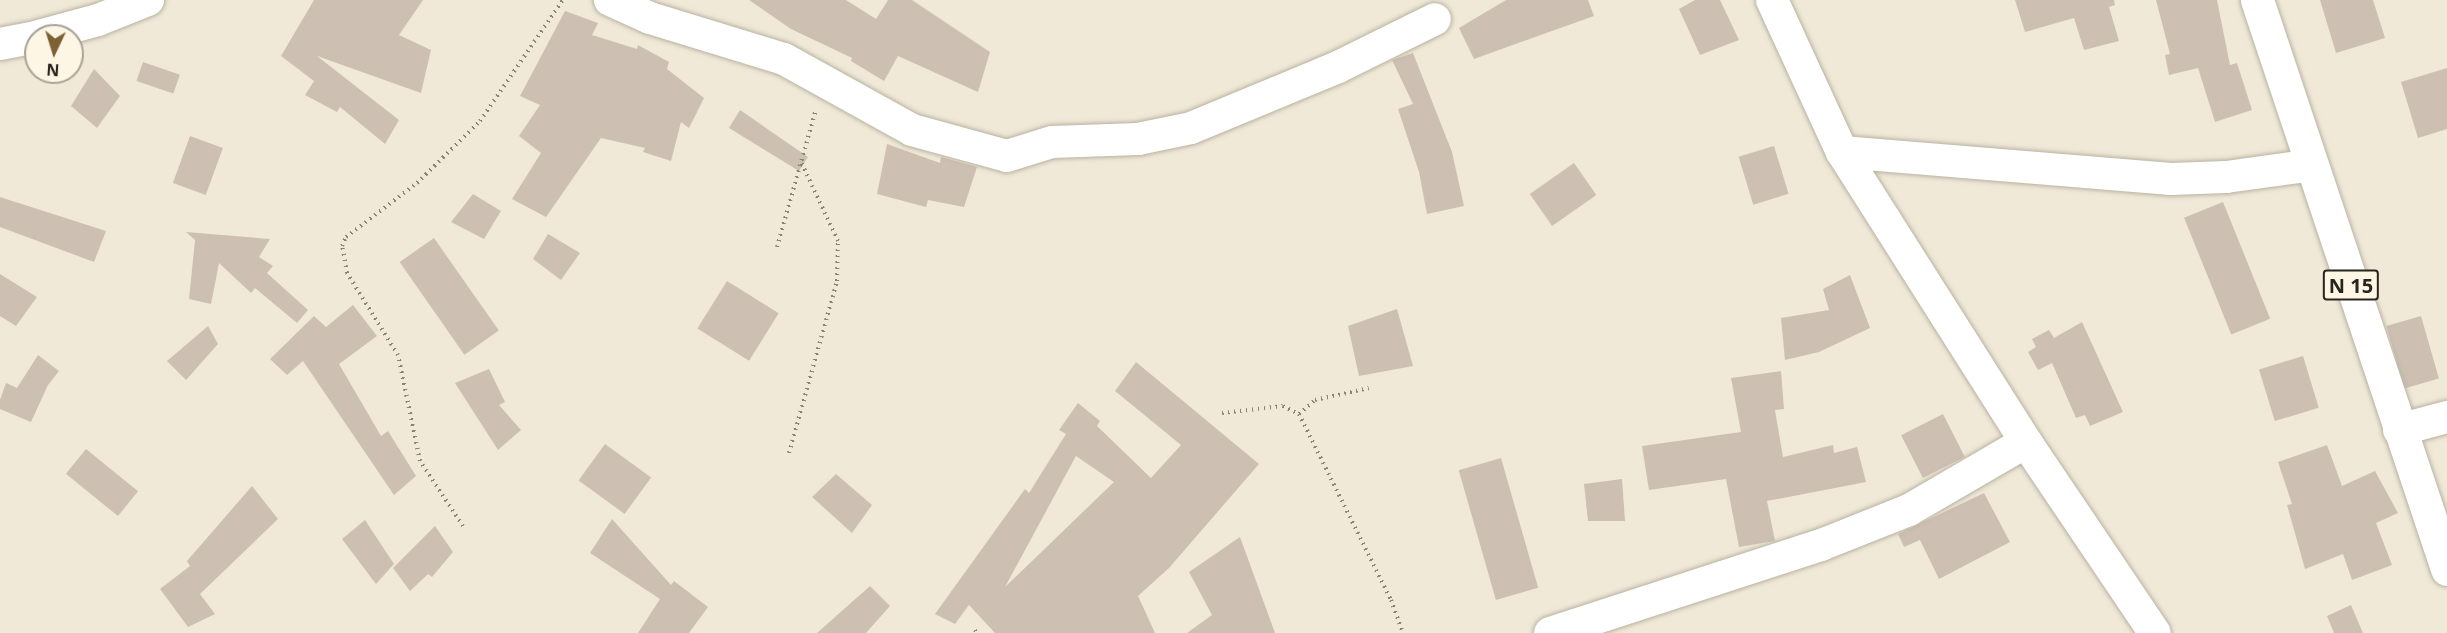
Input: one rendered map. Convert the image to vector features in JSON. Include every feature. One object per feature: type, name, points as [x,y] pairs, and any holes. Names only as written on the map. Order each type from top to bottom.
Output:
[{"type":"highway","name":"N 15","points":[[2257,0],[2447,569]]},
{"type":"street","points":[[83,24],[148,0]]},
{"type":"street","points":[[610,0],[650,18],[784,58],[912,130],[1007,156],[1052,142],[1138,140],[1191,128],[1338,67],[1436,19]]},
{"type":"street","points":[[1772,0],[1842,152],[2026,442],[2155,633]]},
{"type":"street","points":[[0,44],[24,39]]},
{"type":"street","points":[[1842,152],[2171,179],[2226,177],[2312,165]]},
{"type":"street","points":[[2399,430],[2447,417]]},
{"type":"street","points":[[1550,633],[1854,532],[1909,510],[2026,442]]},
{"type":"path","points":[[463,526],[420,461],[398,355],[347,273],[342,246],[346,237],[417,183],[480,121],[563,0]]},
{"type":"path","points":[[777,247],[824,79]]},
{"type":"path","points":[[789,453],[837,281],[838,242],[801,162]]},
{"type":"path","points":[[1299,414],[1315,399],[1369,388]]},
{"type":"path","points":[[1222,413],[1283,406],[1299,414],[1391,600],[1403,633]]},
{"type":"building","points":[[314,0],[423,0],[399,35],[431,50],[421,93],[317,56],[399,120],[385,144],[340,107],[337,112],[305,95],[314,81],[281,56]]},
{"type":"building","points":[[749,0],[846,0],[876,19],[888,0],[912,0],[990,52],[978,92],[898,56],[884,81],[851,61],[852,58],[791,29]]},
{"type":"building","points":[[1506,0],[1588,0],[1594,16],[1474,59],[1459,28]]},
{"type":"building","points":[[1695,0],[1720,0],[1739,40],[1700,55],[1679,9]]},
{"type":"building","points":[[2015,0],[2114,0],[2115,5],[2109,7],[2119,41],[2084,50],[2074,18],[2025,32]]},
{"type":"building","points":[[2156,0],[2217,0],[2230,65],[2237,63],[2252,110],[2215,122],[2198,68],[2169,75],[2165,55],[2170,54]]},
{"type":"building","points":[[2320,0],[2373,0],[2385,38],[2336,53]]},
{"type":"building","points":[[565,11],[598,23],[592,35],[637,49],[638,45],[669,62],[667,69],[704,98],[689,128],[681,122],[671,161],[643,152],[645,148],[601,138],[546,217],[512,199],[541,153],[519,136],[540,105],[520,96]]},
{"type":"building","points":[[1413,53],[1452,152],[1464,206],[1427,214],[1419,172],[1398,109],[1413,104],[1392,60]]},
{"type":"building","points":[[143,62],[180,75],[173,94],[136,81]]},
{"type":"building","points":[[2447,68],[2447,129],[2418,138],[2401,82]]},
{"type":"building","points":[[94,69],[120,96],[97,128],[71,106]]},
{"type":"building","points":[[740,110],[808,157],[799,171],[729,128]]},
{"type":"building","points":[[190,136],[223,148],[206,195],[173,183]]},
{"type":"building","points":[[887,144],[940,163],[941,157],[977,167],[964,207],[928,200],[926,207],[877,194]]},
{"type":"building","points":[[1774,146],[1789,194],[1753,205],[1739,157]]},
{"type":"building","points":[[1574,163],[1596,195],[1552,226],[1530,194]]},
{"type":"building","points":[[473,194],[501,211],[484,239],[451,222]]},
{"type":"building","points":[[0,197],[106,231],[94,262],[0,227]]},
{"type":"building","points":[[2223,202],[2270,319],[2231,335],[2184,218]]},
{"type":"building","points":[[186,232],[270,239],[259,257],[273,266],[267,273],[308,310],[297,323],[255,288],[251,293],[219,263],[211,304],[189,299],[195,240]]},
{"type":"building","points":[[548,234],[580,253],[561,280],[533,259]]},
{"type":"building","points":[[434,238],[499,331],[464,355],[400,262]]},
{"type":"building","points":[[0,274],[37,297],[16,326],[0,316]]},
{"type":"building","points":[[1850,275],[1870,328],[1819,352],[1785,360],[1781,318],[1829,310],[1823,289]]},
{"type":"building","points":[[727,281],[779,313],[749,361],[697,328]]},
{"type":"building","points":[[353,305],[377,336],[339,364],[381,436],[388,431],[416,476],[394,495],[303,361],[287,375],[270,359],[314,316],[326,327]]},
{"type":"building","points":[[1397,309],[1413,366],[1359,376],[1348,326]]},
{"type":"building","points":[[2421,316],[2439,378],[2404,388],[2386,326]]},
{"type":"building","points":[[2082,322],[2123,412],[2090,426],[2085,415],[2076,418],[2052,363],[2038,370],[2028,352],[2036,347],[2032,339],[2049,330],[2054,338]]},
{"type":"building","points":[[208,326],[218,344],[186,380],[167,361]]},
{"type":"building","points":[[38,355],[59,371],[48,385],[31,422],[0,409],[0,400],[6,383],[17,388]]},
{"type":"building","points":[[2303,356],[2319,408],[2275,421],[2259,369]]},
{"type":"building","points":[[1136,362],[1259,464],[1169,568],[1138,596],[1155,633],[995,633],[969,605],[955,624],[935,614],[1025,489],[1029,493],[1066,434],[1059,430],[1078,403],[1100,421],[1097,426],[1151,478],[1181,445],[1115,391]],"holes":[[[1076,456],[1114,482],[1005,587]]]},
{"type":"building","points":[[489,369],[505,402],[499,405],[521,430],[498,450],[455,383]]},
{"type":"building","points":[[1781,371],[1784,409],[1775,410],[1783,457],[1833,445],[1834,453],[1857,447],[1866,482],[1767,501],[1775,541],[1739,547],[1726,479],[1649,490],[1642,446],[1741,432],[1731,378]]},
{"type":"building","points":[[1943,414],[1965,457],[1923,478],[1901,435]]},
{"type":"building","points":[[605,444],[651,478],[625,514],[579,480]]},
{"type":"building","points":[[2327,445],[2342,486],[2375,471],[2398,513],[2376,523],[2392,565],[2352,580],[2343,554],[2305,569],[2287,505],[2292,504],[2278,462]]},
{"type":"building","points":[[86,449],[138,491],[118,516],[66,474]]},
{"type":"building","points":[[1501,458],[1538,588],[1496,600],[1459,470]]},
{"type":"building","points":[[836,474],[872,505],[852,533],[812,497]]},
{"type":"building","points":[[1622,479],[1625,521],[1588,521],[1584,484]]},
{"type":"building","points":[[252,486],[278,519],[200,594],[215,614],[188,627],[160,589],[190,566],[187,561]]},
{"type":"building","points":[[1984,493],[2010,542],[1939,579],[1920,540],[1904,547],[1898,534]]},
{"type":"building","points":[[612,519],[671,585],[674,581],[708,607],[689,633],[638,633],[660,599],[590,553]]},
{"type":"building","points":[[365,520],[394,564],[376,584],[342,539]]},
{"type":"building","points":[[435,526],[453,552],[432,577],[428,574],[410,591],[393,568]]},
{"type":"building","points":[[1240,537],[1275,633],[1187,633],[1212,615],[1189,572]]},
{"type":"building","points":[[870,586],[890,606],[866,633],[817,633]]},
{"type":"building","points":[[2351,605],[2363,633],[2334,633],[2327,616]]}]
